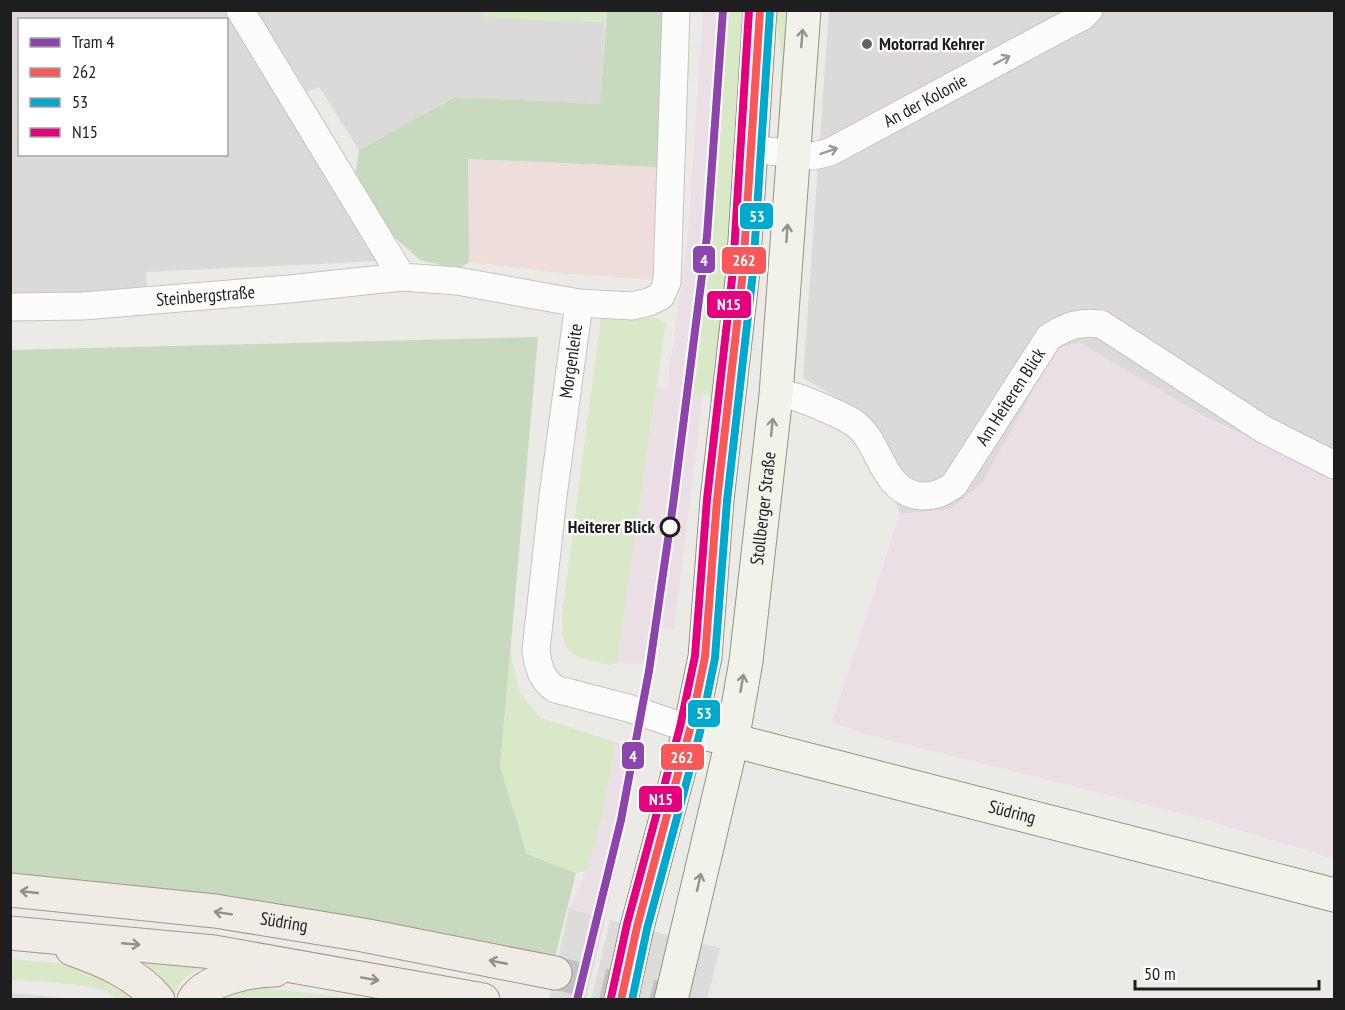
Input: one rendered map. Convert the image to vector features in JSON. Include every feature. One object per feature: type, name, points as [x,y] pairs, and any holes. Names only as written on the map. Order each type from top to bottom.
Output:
[{"type":"main road","points":[[621,999],[637,927],[690,729],[705,657],[717,500],[743,271],[760,10]]},
{"type":"main road","name":"Stollberger Straße","points":[[671,999],[732,741],[746,661],[776,395],[804,10]]},
{"type":"main road","name":"Südring","points":[[690,729],[1335,895]]},
{"type":"main road","name":"Südring","points":[[10,890],[215,911],[363,935],[555,973]]},
{"type":"main road","points":[[21,934],[214,952],[483,999]]},
{"type":"main road","points":[[21,934],[74,950],[117,968],[148,988],[158,999]]},
{"type":"main road","points":[[194,999],[209,987],[245,974],[266,970],[312,969]]},
{"type":"street","points":[[240,10],[402,277]]},
{"type":"street","points":[[579,303],[632,306],[649,302],[661,296],[667,282],[676,10]]},
{"type":"street","name":"An der Kolonie","points":[[751,149],[813,156],[830,152],[1083,16],[1089,10]]},
{"type":"street","name":"Morgenleite","points":[[402,277],[457,281],[579,303],[553,496],[536,650],[538,662],[546,682],[555,689],[628,708],[690,729]]},
{"type":"street","name":"Steinbergstraße","points":[[10,307],[83,306],[289,290],[402,277]]},
{"type":"street","name":"Am Heiteren Blick","points":[[776,395],[797,397],[854,423],[871,441],[890,477],[905,493],[923,497],[939,495],[954,485],[1049,337],[1068,325],[1083,322],[1101,324],[1263,429],[1335,465]]},
{"type":"shaded area","points":[[482,10],[482,18],[605,22],[601,104],[455,97],[359,150],[319,87],[307,92],[257,11]]},
{"type":"shaded area","points":[[10,11],[228,11],[378,261],[146,272],[148,291],[11,296]]},
{"type":"shaded area","points":[[703,11],[727,11],[709,236],[692,392],[703,394],[674,629],[660,628],[656,658],[643,664],[617,662],[657,388],[667,389],[688,235]]},
{"type":"shaded area","points":[[829,11],[1334,11],[1334,476],[1056,349],[983,482],[951,509],[900,514],[862,412],[803,378]]},
{"type":"shaded area","points":[[468,159],[658,167],[656,280],[570,274],[469,262]]},
{"type":"shaded area","points":[[1079,342],[1218,424],[1334,476],[1334,859],[1204,819],[865,734],[832,722],[900,514],[951,509],[983,482],[1056,349]]},
{"type":"shaded area","points":[[616,742],[642,748],[605,919],[569,908],[587,871],[602,817]]},
{"type":"shaded area","points":[[11,993],[76,999],[11,999]]},
{"type":"green space","points":[[482,10],[606,11],[605,22],[481,18]]},
{"type":"green space","points":[[607,11],[664,11],[658,167],[468,159],[469,262],[459,269],[420,260],[382,226],[354,180],[359,150],[455,97],[600,104]]},
{"type":"green space","points":[[727,11],[746,11],[717,396],[692,393],[709,236]]},
{"type":"green space","points":[[776,11],[791,11],[783,136],[778,135],[781,56]]},
{"type":"green space","points":[[650,315],[666,323],[617,662],[611,665],[579,657],[567,648],[562,630],[562,616],[601,317]]},
{"type":"green space","points":[[538,337],[500,767],[527,854],[576,873],[555,957],[11,877],[10,350]]},
{"type":"green space","points":[[510,654],[521,695],[541,718],[616,742],[602,817],[587,871],[576,873],[527,854],[500,767]]},
{"type":"green space","points":[[139,957],[203,966],[183,979],[177,988],[175,999],[163,999],[139,963]]},
{"type":"green space","points":[[10,959],[84,965],[146,999],[116,999],[109,993],[84,986],[11,980]]},
{"type":"green space","points":[[238,985],[359,999],[193,1000]]},
{"type":"pier","points":[[569,908],[605,919],[586,999],[549,1000]]},
{"type":"pier","points":[[610,920],[720,948],[707,999],[591,1000]]},
{"type":"tunnel","points":[[555,973],[667,1000]]},
{"type":"tram line","name":"4","points":[[577,1000],[621,820],[649,671],[673,505],[707,236],[723,10]]},
{"type":"transit line","name":"N15","points":[[611,998],[627,924],[680,727],[695,656],[707,499],[733,270],[749,10]]},
{"type":"transit line","name":"262","points":[[621,1000],[637,927],[690,729],[705,657],[717,500],[743,271],[760,10]]},
{"type":"transit line","name":"53","points":[[632,1000],[647,929],[700,732],[715,658],[727,501],[753,272],[770,11]]},
{"type":"place","name":"Motorrad Kehrer","points":[[867,44]]},
{"type":"place","name":"Heiterer Blick","points":[[670,527]]}]
